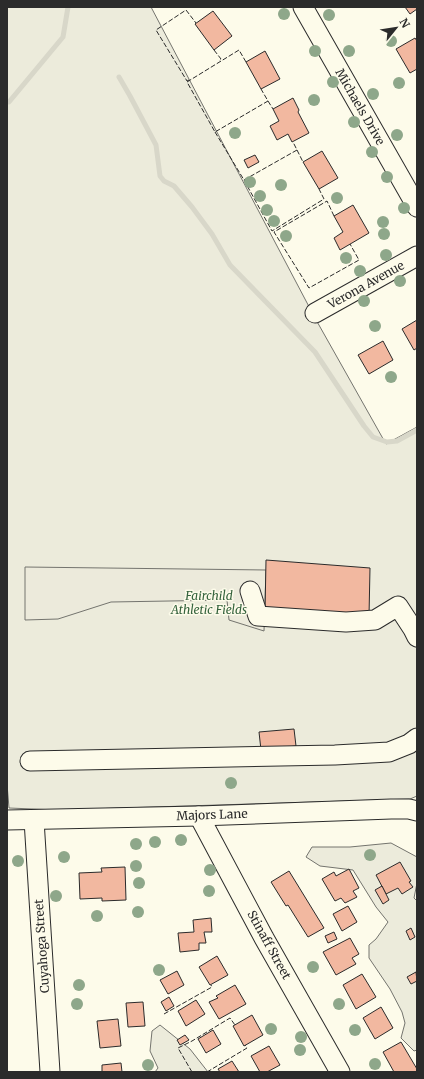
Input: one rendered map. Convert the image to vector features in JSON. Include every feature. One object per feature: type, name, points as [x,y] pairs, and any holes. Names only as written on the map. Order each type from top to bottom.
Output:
[{"type":"street","name":"Michaels Drive","points":[[303,7],[417,207]]},
{"type":"street","name":"Verona Avenue","points":[[315,313],[417,256]]},
{"type":"street","points":[[250,590],[258,616],[353,622],[375,620],[398,606],[417,637]]},
{"type":"street","points":[[30,761],[335,755],[388,752],[409,744],[417,738]]},
{"type":"street","name":"Majors Lane","points":[[7,820],[199,816],[391,809],[409,809],[417,811]]},
{"type":"street","name":"Stinaff Street","points":[[199,816],[264,938],[340,1072]]},
{"type":"street","name":"Cuyahoga Street","points":[[34,820],[50,1072]]},
{"type":"green space","name":"Fairchild Athletic Fields","points":[[7,7],[151,7],[315,318],[386,444],[417,427],[417,796],[410,799],[57,810],[9,808],[7,784]]},
{"type":"green space","points":[[391,843],[417,857],[417,883],[414,898],[417,901],[417,1050],[414,1051],[401,1038],[405,1023],[402,1012],[390,989],[369,958],[369,945],[376,939],[388,922],[376,907],[353,870],[320,866],[306,857],[312,847],[350,847]]},
{"type":"green space","points":[[160,1025],[190,1049],[208,1072],[155,1072],[158,1068],[150,1051],[152,1031]]},
{"type":"shaded area","points":[[25,567],[266,570],[264,631],[229,620],[227,600],[111,602],[58,619],[25,620]]},
{"type":"building","points":[[405,7],[417,7],[417,9],[410,14]]},
{"type":"building","points":[[213,11],[232,36],[214,50],[195,24]]},
{"type":"building","points":[[415,38],[417,41],[417,69],[410,73],[396,49]]},
{"type":"building","points":[[265,51],[280,79],[261,89],[246,62]]},
{"type":"building","points":[[293,98],[299,110],[298,112],[309,133],[292,142],[288,134],[277,140],[270,126],[279,121],[273,109]]},
{"type":"building","points":[[322,151],[338,178],[319,189],[303,162]]},
{"type":"building","points":[[255,155],[259,162],[248,168],[244,160]]},
{"type":"building","points":[[353,205],[369,233],[340,250],[334,238],[343,232],[334,216]]},
{"type":"building","points":[[417,320],[417,348],[414,350],[402,329]]},
{"type":"building","points":[[383,341],[393,360],[369,374],[358,355]]},
{"type":"building","points":[[266,560],[370,568],[369,616],[265,613]]},
{"type":"building","points":[[294,729],[296,746],[261,750],[259,732]]},
{"type":"building","points":[[400,862],[411,881],[409,882],[413,887],[402,894],[398,888],[386,894],[376,875]]},
{"type":"building","points":[[125,867],[126,900],[102,901],[102,898],[80,899],[79,873],[102,872],[101,868]]},
{"type":"building","points":[[349,869],[359,888],[353,891],[357,897],[345,903],[341,898],[335,901],[322,879],[334,872],[336,876]]},
{"type":"building","points":[[289,871],[324,928],[308,937],[288,905],[286,906],[271,882]]},
{"type":"building","points":[[382,886],[389,900],[383,904],[375,890]]},
{"type":"building","points":[[348,906],[357,922],[342,931],[333,914]]},
{"type":"building","points":[[211,918],[212,932],[204,932],[206,943],[199,943],[199,950],[180,952],[178,933],[194,932],[193,920]]},
{"type":"building","points":[[411,928],[415,937],[410,940],[406,931]]},
{"type":"building","points":[[334,932],[337,939],[328,943],[325,936]]},
{"type":"building","points":[[350,938],[359,954],[352,958],[356,964],[336,975],[323,952]]},
{"type":"building","points":[[217,956],[228,975],[210,985],[199,967]]},
{"type":"building","points":[[177,971],[184,985],[168,994],[160,980]]},
{"type":"building","points":[[416,972],[417,981],[411,984],[407,977]]},
{"type":"building","points":[[362,974],[376,997],[356,1009],[343,985]]},
{"type":"building","points":[[235,985],[246,1004],[219,1019],[209,1002],[218,998],[216,996]]},
{"type":"building","points":[[169,997],[174,1006],[166,1011],[161,1002]]},
{"type":"building","points":[[196,1000],[205,1014],[186,1026],[178,1011]]},
{"type":"building","points":[[143,1002],[145,1026],[128,1027],[126,1003]]},
{"type":"building","points":[[381,1007],[393,1028],[375,1039],[363,1018]]},
{"type":"building","points":[[252,1015],[263,1035],[244,1046],[233,1026]]},
{"type":"building","points":[[118,1019],[121,1046],[100,1048],[97,1021]]},
{"type":"building","points":[[213,1030],[221,1044],[206,1053],[198,1039]]},
{"type":"building","points":[[185,1035],[189,1040],[180,1045],[177,1040]]},
{"type":"building","points":[[401,1042],[417,1069],[417,1072],[394,1072],[383,1052]]},
{"type":"building","points":[[269,1046],[280,1065],[267,1072],[260,1072],[251,1056]]},
{"type":"building","points":[[232,1061],[239,1072],[220,1072],[218,1069]]},
{"type":"building","points":[[121,1063],[122,1072],[102,1072],[102,1065]]},
{"type":"waterway","points":[[7,102],[9,102],[63,37],[68,7]]},
{"type":"waterway","points":[[119,77],[156,145],[160,176],[164,181],[174,186],[192,207],[212,234],[230,265],[315,352],[364,426],[373,437],[387,442],[397,441],[417,430]]},
{"type":"fence","points":[[189,80],[187,81],[156,30],[186,10],[196,23]]},
{"type":"fence","points":[[214,50],[221,59],[219,61]]},
{"type":"fence","points":[[246,62],[239,50],[187,82],[215,132],[268,101],[261,89]]},
{"type":"fence","points":[[268,101],[273,109]]},
{"type":"fence","points":[[215,132],[244,180],[297,150],[293,142]]},
{"type":"fence","points":[[297,150],[303,162]]},
{"type":"fence","points":[[244,180],[272,231],[324,199],[319,189]]},
{"type":"fence","points":[[334,216],[327,201],[274,232],[309,288],[359,260],[350,244]]},
{"type":"fence","points":[[164,1014],[212,987],[211,985]]},
{"type":"fence","points":[[192,1072],[178,1048],[230,1018],[235,1025]]},
{"type":"fence","points":[[207,1072],[247,1048],[245,1045]]}]
